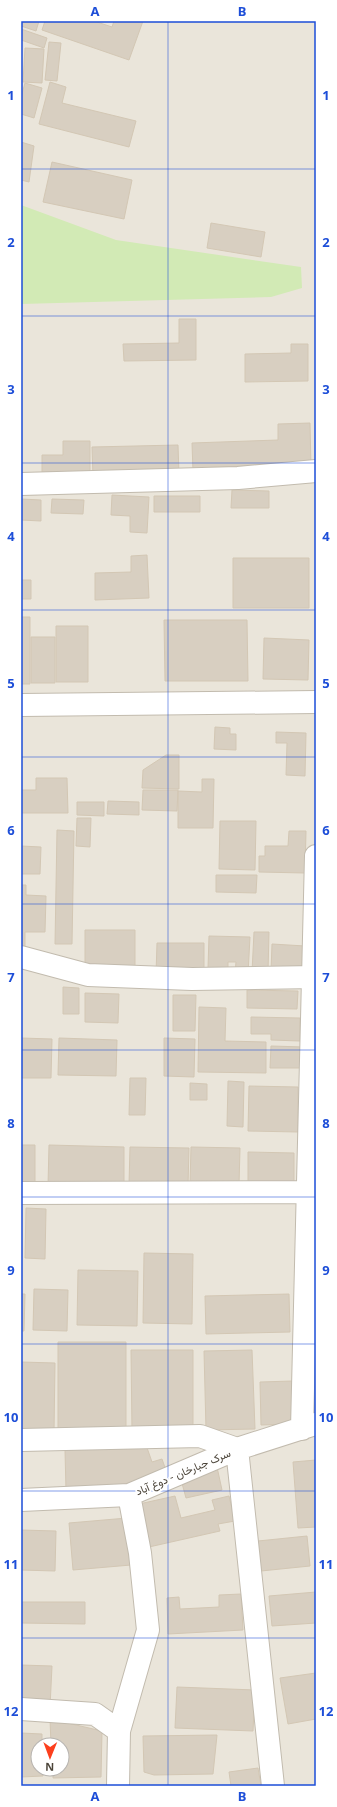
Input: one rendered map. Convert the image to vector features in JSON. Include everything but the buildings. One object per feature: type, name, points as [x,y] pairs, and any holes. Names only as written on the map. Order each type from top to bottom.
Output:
[{"type":"street","points":[[21,484],[238,478],[316,471]]},
{"type":"street","points":[[21,705],[316,702]]},
{"type":"street","points":[[309,1426],[316,856]]},
{"type":"street","points":[[21,957],[88,976],[192,979],[314,977]]},
{"type":"street","points":[[21,1193],[312,1192]]},
{"type":"street","name":"سرک جبارخان - دوغ آباد","points":[[21,1500],[129,1495],[237,1449],[309,1426]]},
{"type":"street","points":[[21,1440],[200,1436],[237,1449],[273,1786]]},
{"type":"street","points":[[118,1786],[119,1731],[148,1630],[140,1553],[129,1495]]},
{"type":"street","points":[[21,1709],[95,1714],[119,1731]]},
{"type":"shaded area","points":[[21,21],[316,21],[316,1786],[21,1786]]},
{"type":"green space","points":[[21,205],[116,240],[301,267],[302,288],[271,297],[21,304]]}]
